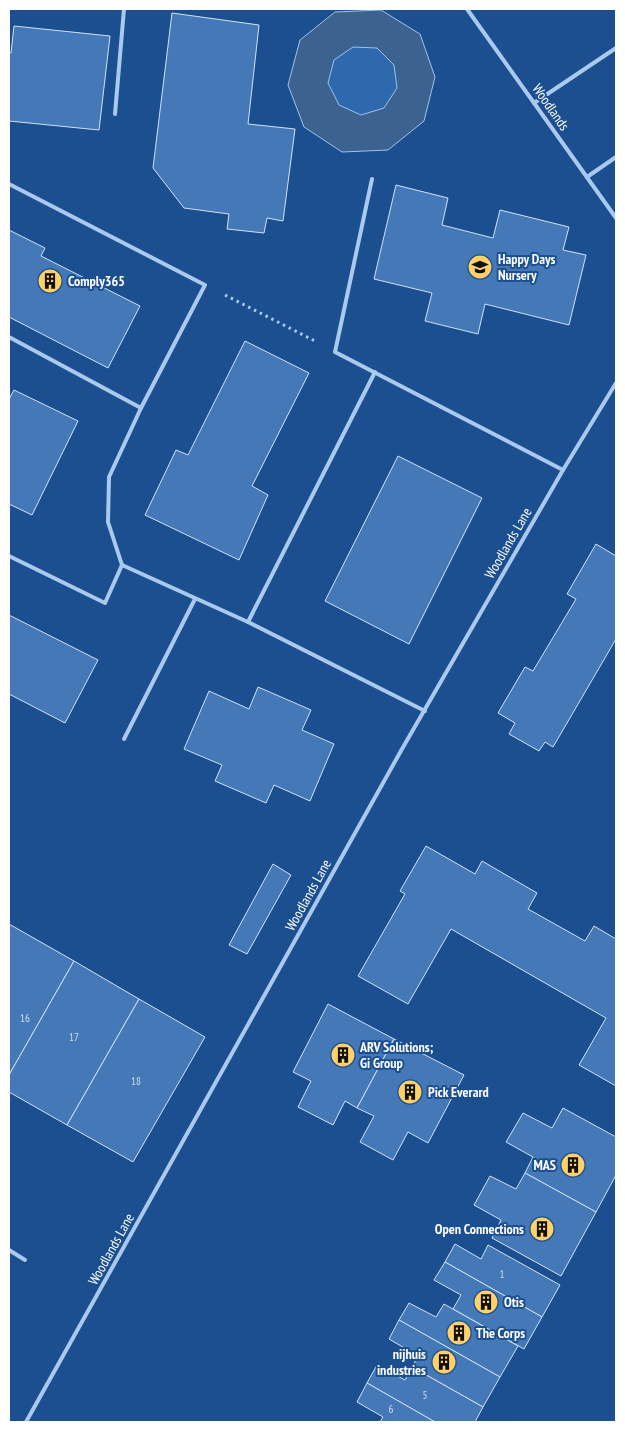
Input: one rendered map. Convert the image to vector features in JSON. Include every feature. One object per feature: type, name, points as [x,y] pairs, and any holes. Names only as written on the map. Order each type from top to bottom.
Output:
[{"type":"lane","points":[[115,114],[124,9]]},
{"type":"lane","name":"Woodlands","points":[[467,9],[616,218]]},
{"type":"lane","points":[[534,103],[616,48]]},
{"type":"lane","points":[[587,176],[616,157]]},
{"type":"lane","points":[[372,179],[336,352],[563,470]]},
{"type":"lane","points":[[9,184],[205,285],[141,408],[109,477],[108,522],[122,566],[105,603],[9,556]]},
{"type":"lane","points":[[9,337],[141,408]]},
{"type":"lane","points":[[248,622],[375,372]]},
{"type":"lane","name":"Woodlands Lane","points":[[26,1422],[402,749],[563,470],[616,383]]},
{"type":"lane","points":[[122,566],[248,622],[425,711]]},
{"type":"lane","points":[[124,739],[195,599]]},
{"type":"lane","points":[[9,1250],[25,1260]]},
{"type":"path","points":[[205,285],[336,352]]},
{"type":"shaded area","points":[[381,10],[420,34],[435,77],[424,121],[388,150],[342,152],[304,127],[288,85],[300,40],[335,12]],"holes":[[[353,47],[377,48],[394,65],[397,88],[384,108],[361,115],[339,105],[328,83],[334,60]]]},
{"type":"shaded area","points":[[353,46],[377,48],[394,65],[397,88],[384,108],[361,115],[339,105],[328,84],[334,60]]},
{"type":"building","points":[[172,13],[259,25],[248,124],[295,129],[283,221],[267,218],[264,233],[227,229],[229,214],[184,208],[153,168]]},
{"type":"building","points":[[14,26],[110,36],[99,130],[9,121],[9,52],[11,53]]},
{"type":"building","name":"Happy Days Nursery","points":[[396,185],[448,198],[442,225],[493,238],[500,210],[569,227],[563,250],[586,255],[569,325],[485,304],[478,334],[425,321],[432,293],[374,279]]},
{"type":"building","name":"Comply365","points":[[9,230],[45,248],[41,256],[140,306],[108,368],[9,317]]},
{"type":"building","points":[[245,341],[309,373],[252,486],[268,495],[239,560],[145,515],[176,450],[188,455]]},
{"type":"building","points":[[14,390],[78,421],[32,515],[9,504],[9,399]]},
{"type":"building","points":[[398,456],[482,498],[409,644],[325,601]]},
{"type":"building","points":[[596,544],[616,556],[616,639],[553,747],[545,742],[539,751],[509,734],[515,723],[498,713],[525,667],[533,671],[576,599],[567,594]]},
{"type":"building","points":[[9,615],[98,660],[65,723],[9,694]]},
{"type":"building","points":[[258,687],[311,710],[302,730],[334,744],[310,801],[274,785],[266,803],[215,781],[222,765],[184,749],[209,691],[249,709]]},
{"type":"building","points":[[426,846],[475,874],[482,861],[537,893],[528,909],[585,941],[594,926],[616,939],[616,1086],[579,1065],[606,1018],[451,929],[408,1004],[358,976],[405,894],[400,891]]},
{"type":"building","points":[[273,864],[291,875],[247,954],[229,945]]},
{"type":"building","points":[[9,924],[74,961],[9,1075]]},
{"type":"building","points":[[74,961],[139,999],[67,1125],[9,1092],[9,1075]]},
{"type":"building","points":[[139,999],[205,1037],[133,1162],[67,1125]]},
{"type":"building","name":"ARV Solutions; Gi Group","points":[[328,1004],[394,1039],[357,1108],[345,1101],[333,1125],[298,1107],[311,1081],[293,1072]]},
{"type":"building","name":"Pick Everard","points":[[394,1039],[464,1075],[428,1143],[408,1132],[393,1160],[360,1142],[374,1116],[357,1108]]},
{"type":"building","name":"MAS","points":[[563,1108],[616,1137],[616,1175],[596,1212],[525,1173],[533,1157],[506,1142],[523,1113],[552,1128]]},
{"type":"building","name":"Open Connections","points":[[525,1173],[596,1212],[561,1276],[492,1238],[501,1220],[474,1205],[490,1176],[516,1189]]},
{"type":"building","points":[[455,1244],[481,1259],[488,1245],[560,1285],[542,1317],[445,1262]]},
{"type":"building","name":"Otis","points":[[445,1262],[542,1317],[524,1349],[453,1309],[461,1295],[434,1280]]},
{"type":"building","name":"The Corps","points":[[409,1303],[436,1317],[444,1304],[518,1346],[500,1377],[399,1320]]},
{"type":"building","name":"nijhuis industries","points":[[399,1320],[500,1377],[483,1407],[412,1367],[418,1356],[389,1339]]},
{"type":"building","points":[[377,1365],[405,1380],[412,1367],[483,1407],[475,1422],[435,1422],[367,1383]]},
{"type":"building","points":[[367,1383],[435,1422],[380,1422],[383,1417],[357,1402]]},
{"type":"place","name":"Happy Days Nursery","points":[[480,267]]},
{"type":"place","name":"Comply365","points":[[50,281]]},
{"type":"place","name":"ARV Solutions; Gi Group","points":[[343,1055]]},
{"type":"place","name":"Pick Everard","points":[[410,1092]]},
{"type":"place","name":"MAS","points":[[573,1165]]},
{"type":"place","name":"Open Connections","points":[[542,1229]]},
{"type":"place","name":"Otis","points":[[486,1302]]},
{"type":"place","name":"The Corps","points":[[459,1333]]},
{"type":"place","name":"nijhuis industries","points":[[444,1362]]}]
